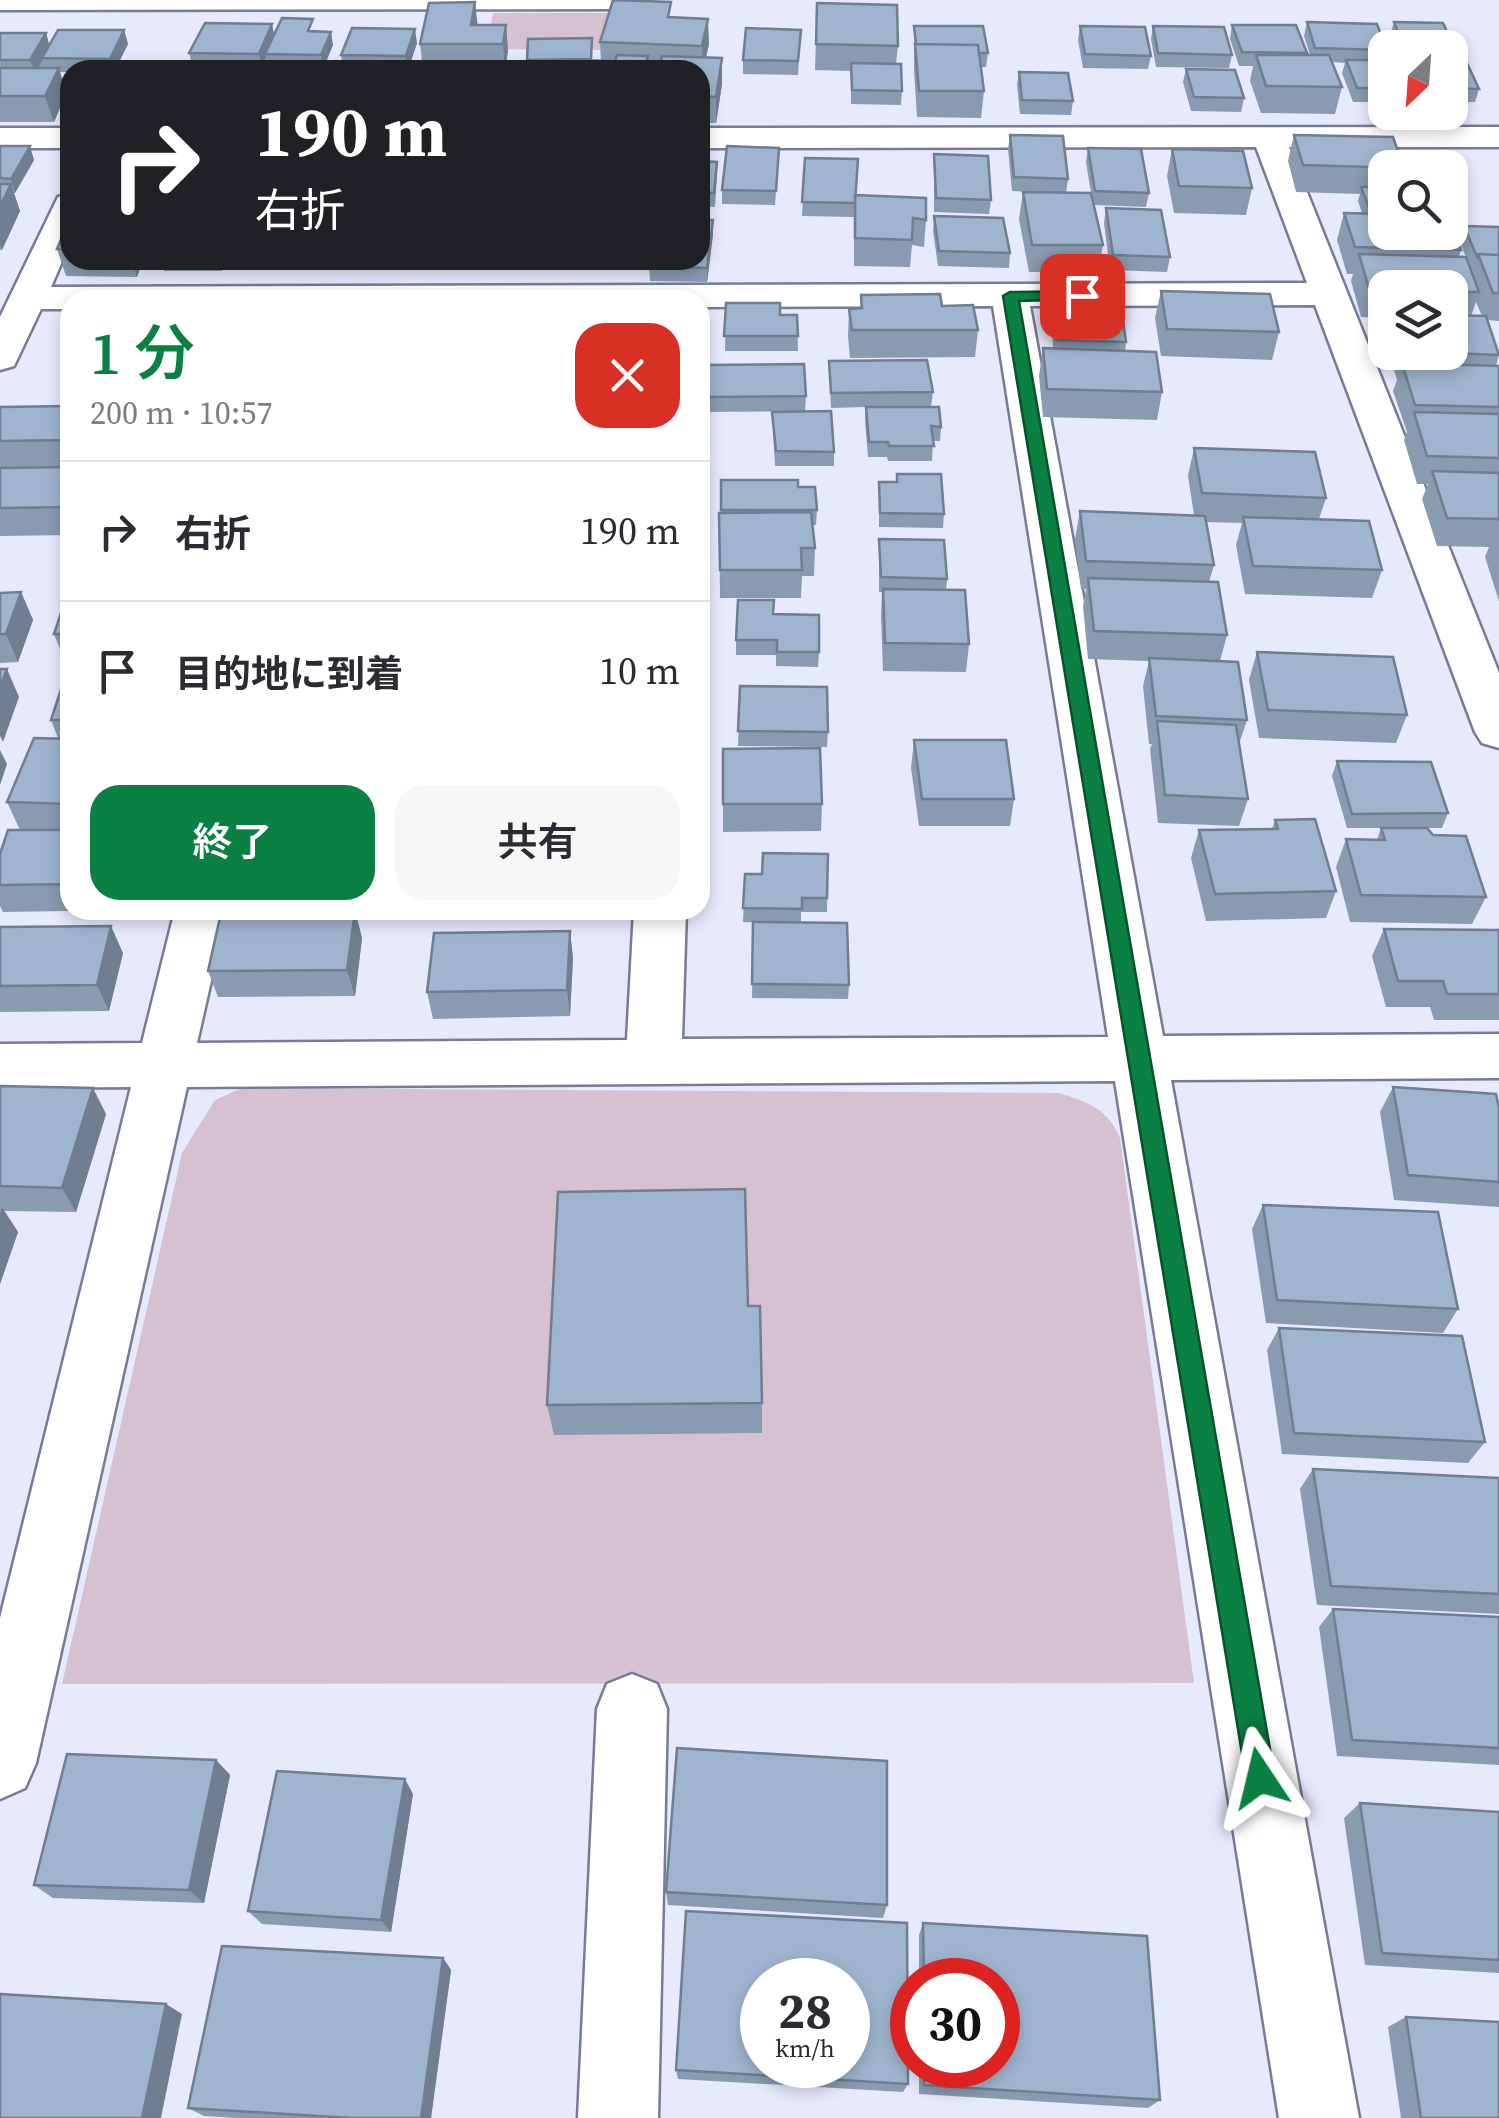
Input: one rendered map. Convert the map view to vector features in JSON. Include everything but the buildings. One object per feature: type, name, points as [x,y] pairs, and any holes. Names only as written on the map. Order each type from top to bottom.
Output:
[{"type":"street","points":[[0,1],[636,0]]},
{"type":"street","points":[[710,138],[1499,136]]},
{"type":"street","points":[[0,138],[60,138]]},
{"type":"street","points":[[1270,138],[1499,732]]},
{"type":"street","points":[[0,358],[60,226]]},
{"type":"street","points":[[710,298],[1332,294]]},
{"type":"street","points":[[1010,296],[1319,2118]]},
{"type":"street","points":[[27,298],[60,298]]},
{"type":"street","points":[[0,1763],[198,920]]},
{"type":"street","points":[[654,1060],[660,920]]},
{"type":"street","points":[[0,1066],[1499,1056]]},
{"type":"street","points":[[618,2118],[632,1709]]},
{"type":"shaded area","points":[[493,13],[608,13],[604,50],[486,49]]},
{"type":"shaded area","points":[[242,1088],[1059,1093],[1096,1108],[1120,1138],[1194,1683],[62,1684],[182,1153],[215,1100]]},
{"type":"route","points":[[1082,296],[1010,296],[1260,1778]]}]
